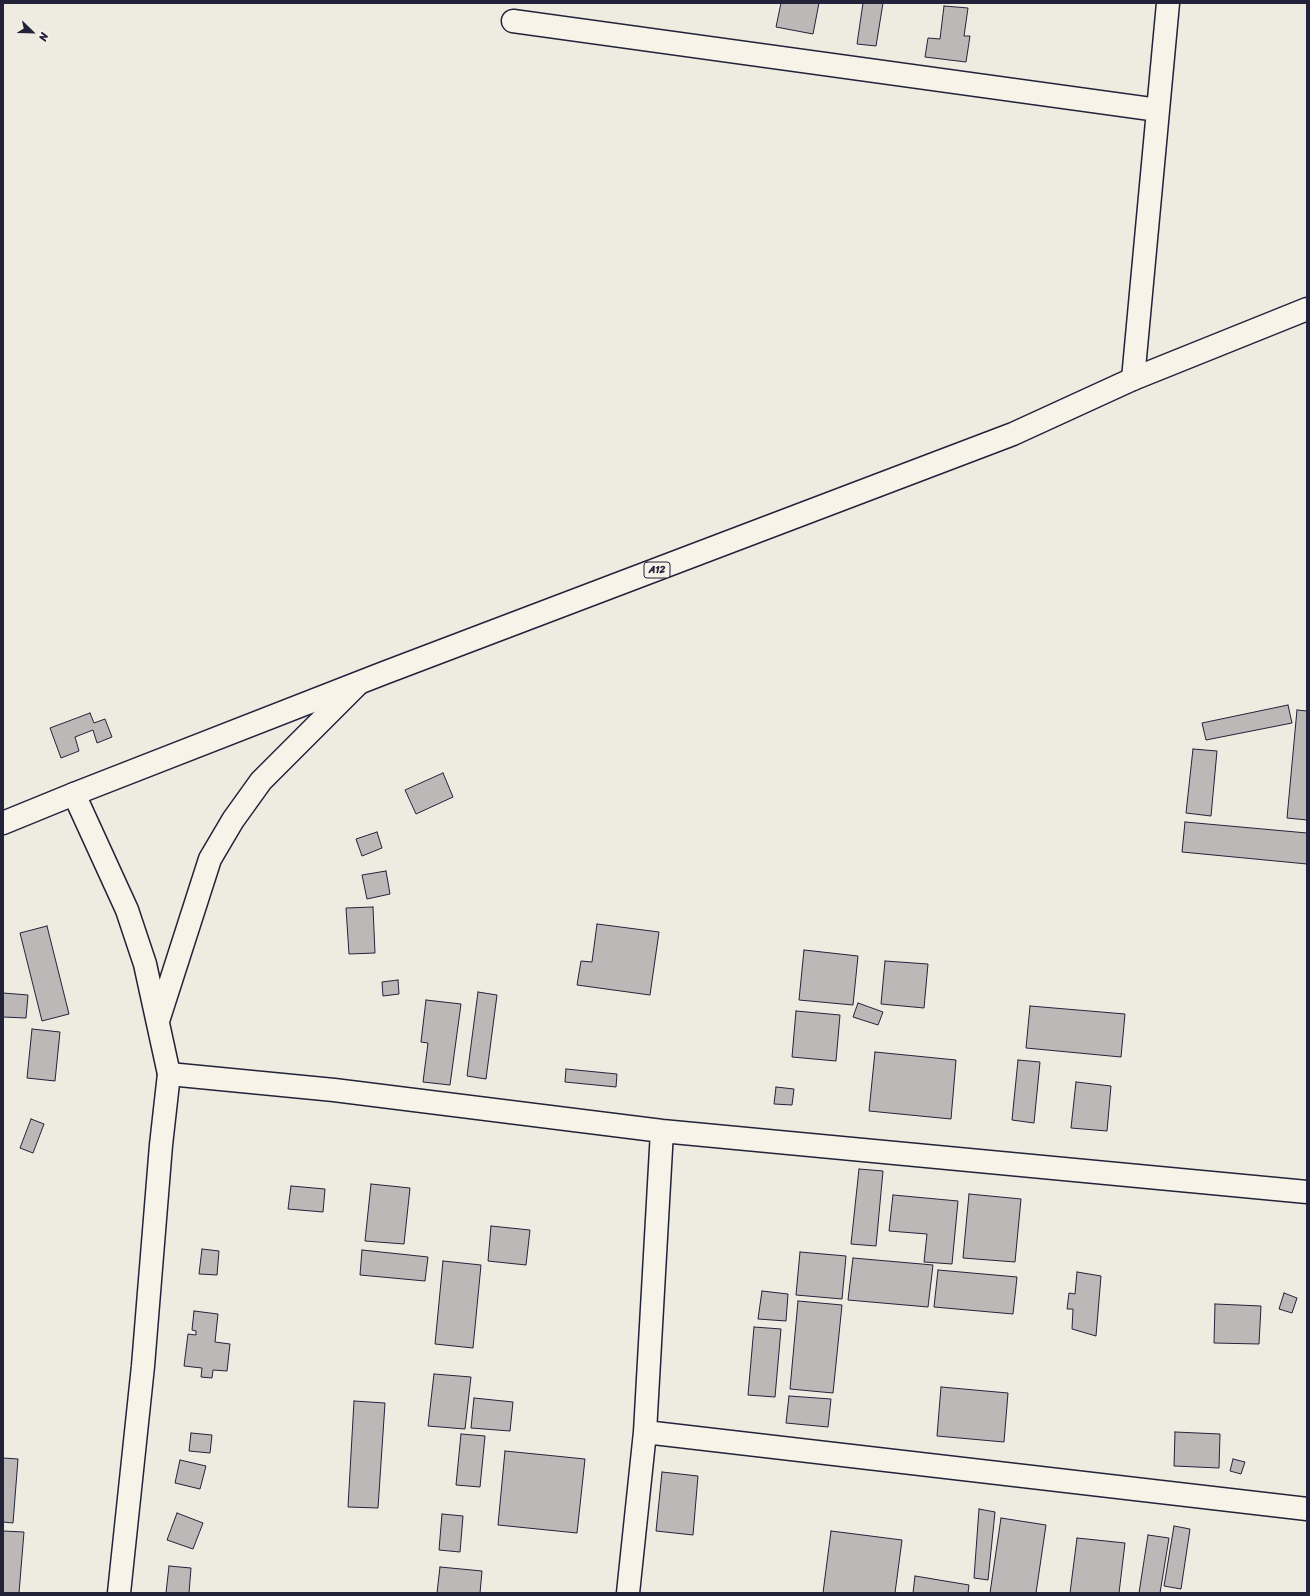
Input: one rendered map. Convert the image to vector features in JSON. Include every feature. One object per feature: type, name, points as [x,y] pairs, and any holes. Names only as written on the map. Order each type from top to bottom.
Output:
[{"type":"street","points":[[1133,379],[1168,3]]},
{"type":"street","points":[[514,21],[1158,110]]},
{"type":"street","name":"A12","points":[[3,823],[358,684],[1013,434],[1133,379],[1307,309]]},
{"type":"street","points":[[157,1024],[210,859],[233,820],[261,781],[358,684]]},
{"type":"street","points":[[74,794],[126,910],[145,964],[169,1074],[161,1145],[143,1366],[119,1593]]},
{"type":"street","points":[[169,1074],[342,1091],[662,1131],[1307,1192]]},
{"type":"street","points":[[628,1593],[645,1432],[662,1131]]},
{"type":"street","points":[[645,1432],[1307,1509]]},
{"type":"building","points":[[781,3],[819,3],[813,34],[776,27]]},
{"type":"building","points":[[863,3],[883,3],[876,46],[857,44]]},
{"type":"building","points":[[944,6],[968,8],[964,36],[970,36],[966,62],[925,57],[928,38],[940,39]]},
{"type":"building","points":[[1288,705],[1292,723],[1206,740],[1202,723]]},
{"type":"building","points":[[1297,710],[1307,711],[1307,820],[1287,818]]},
{"type":"building","points":[[90,713],[94,723],[105,719],[112,737],[97,743],[93,730],[75,737],[79,751],[61,758],[50,728]]},
{"type":"building","points":[[1193,749],[1217,751],[1211,816],[1186,813]]},
{"type":"building","points":[[443,773],[453,797],[416,814],[405,790]]},
{"type":"building","points":[[1185,822],[1307,833],[1307,864],[1182,852]]},
{"type":"building","points":[[377,832],[382,848],[362,856],[356,839]]},
{"type":"building","points":[[386,871],[390,894],[367,899],[362,875]]},
{"type":"building","points":[[373,907],[375,953],[349,954],[346,908]]},
{"type":"building","points":[[597,924],[659,932],[650,995],[577,985],[581,961],[592,962]]},
{"type":"building","points":[[47,926],[69,1014],[42,1021],[20,933]]},
{"type":"building","points":[[804,950],[858,956],[853,1005],[799,1000]]},
{"type":"building","points":[[885,961],[928,964],[924,1008],[881,1004]]},
{"type":"building","points":[[398,980],[399,994],[383,996],[382,982]]},
{"type":"building","points":[[478,992],[497,995],[486,1079],[467,1076]]},
{"type":"building","points":[[3,993],[28,995],[26,1018],[3,1017]]},
{"type":"building","points":[[426,1000],[461,1004],[450,1085],[423,1082],[428,1043],[421,1042]]},
{"type":"building","points":[[858,1003],[883,1012],[878,1025],[853,1017]]},
{"type":"building","points":[[1030,1006],[1125,1014],[1121,1057],[1026,1048]]},
{"type":"building","points":[[796,1011],[840,1015],[836,1061],[792,1057]]},
{"type":"building","points":[[32,1029],[60,1032],[55,1081],[27,1078]]},
{"type":"building","points":[[875,1052],[956,1060],[951,1119],[869,1111]]},
{"type":"building","points":[[1018,1060],[1040,1062],[1034,1123],[1012,1120]]},
{"type":"building","points":[[566,1069],[617,1074],[616,1087],[565,1082]]},
{"type":"building","points":[[1076,1082],[1111,1086],[1107,1131],[1071,1128]]},
{"type":"building","points":[[776,1087],[794,1089],[792,1105],[774,1104]]},
{"type":"building","points":[[31,1119],[44,1124],[33,1153],[20,1148]]},
{"type":"building","points":[[859,1169],[883,1171],[876,1246],[851,1244]]},
{"type":"building","points":[[371,1184],[410,1188],[404,1244],[365,1241]]},
{"type":"building","points":[[291,1186],[325,1189],[323,1212],[288,1209]]},
{"type":"building","points":[[969,1194],[1021,1199],[1015,1262],[963,1258]]},
{"type":"building","points":[[893,1195],[958,1201],[952,1264],[924,1262],[927,1234],[889,1231]]},
{"type":"building","points":[[491,1226],[530,1230],[526,1265],[488,1261]]},
{"type":"building","points":[[202,1249],[219,1251],[217,1275],[199,1274]]},
{"type":"building","points":[[362,1250],[428,1257],[425,1281],[360,1275]]},
{"type":"building","points":[[800,1252],[846,1256],[842,1299],[796,1295]]},
{"type":"building","points":[[853,1258],[933,1265],[928,1307],[848,1300]]},
{"type":"building","points":[[443,1261],[481,1265],[473,1348],[435,1344]]},
{"type":"building","points":[[938,1270],[1017,1277],[1013,1314],[934,1307]]},
{"type":"building","points":[[1077,1272],[1101,1276],[1096,1336],[1072,1329],[1073,1309],[1067,1309],[1069,1293],[1075,1294]]},
{"type":"building","points":[[762,1291],[788,1294],[786,1321],[758,1319]]},
{"type":"building","points":[[1284,1293],[1297,1298],[1292,1313],[1279,1309]]},
{"type":"building","points":[[798,1301],[842,1305],[833,1393],[790,1389]]},
{"type":"building","points":[[1215,1304],[1261,1306],[1259,1344],[1214,1343]]},
{"type":"building","points":[[194,1311],[218,1314],[215,1342],[230,1344],[227,1371],[213,1370],[212,1378],[201,1377],[202,1368],[184,1366],[188,1334],[196,1335],[196,1331],[192,1330]]},
{"type":"building","points":[[754,1327],[781,1329],[775,1397],[748,1395]]},
{"type":"building","points":[[434,1374],[471,1377],[465,1429],[428,1426]]},
{"type":"building","points":[[941,1387],[1008,1393],[1004,1442],[937,1436]]},
{"type":"building","points":[[789,1396],[831,1399],[828,1427],[786,1423]]},
{"type":"building","points":[[474,1398],[513,1402],[510,1431],[471,1428]]},
{"type":"building","points":[[354,1401],[385,1403],[378,1508],[348,1507]]},
{"type":"building","points":[[1175,1432],[1220,1434],[1219,1468],[1174,1466]]},
{"type":"building","points":[[191,1433],[212,1435],[210,1453],[189,1451]]},
{"type":"building","points":[[461,1434],[485,1436],[480,1487],[456,1485]]},
{"type":"building","points":[[505,1451],[585,1459],[577,1533],[498,1525]]},
{"type":"building","points":[[3,1458],[18,1459],[13,1523],[3,1522]]},
{"type":"building","points":[[1233,1459],[1245,1462],[1241,1474],[1230,1471]]},
{"type":"building","points":[[180,1460],[206,1466],[200,1489],[175,1483]]},
{"type":"building","points":[[662,1472],[698,1476],[693,1535],[656,1531]]},
{"type":"building","points":[[979,1509],[995,1512],[988,1580],[974,1578]]},
{"type":"building","points":[[177,1513],[203,1523],[193,1549],[167,1540]]},
{"type":"building","points":[[442,1514],[463,1516],[460,1552],[439,1550]]},
{"type":"building","points":[[1001,1518],[1046,1525],[1036,1593],[990,1593]]},
{"type":"building","points":[[1174,1526],[1190,1529],[1181,1589],[1164,1586]]},
{"type":"building","points":[[3,1531],[24,1532],[19,1593],[3,1593]]},
{"type":"building","points":[[831,1531],[902,1540],[895,1593],[823,1593]]},
{"type":"building","points":[[1148,1535],[1169,1538],[1160,1593],[1139,1593]]},
{"type":"building","points":[[1077,1538],[1125,1543],[1119,1593],[1070,1593]]},
{"type":"building","points":[[169,1566],[191,1568],[189,1593],[166,1593]]},
{"type":"building","points":[[440,1567],[482,1571],[480,1593],[437,1593]]},
{"type":"building","points":[[915,1576],[969,1585],[968,1593],[913,1593]]}]
